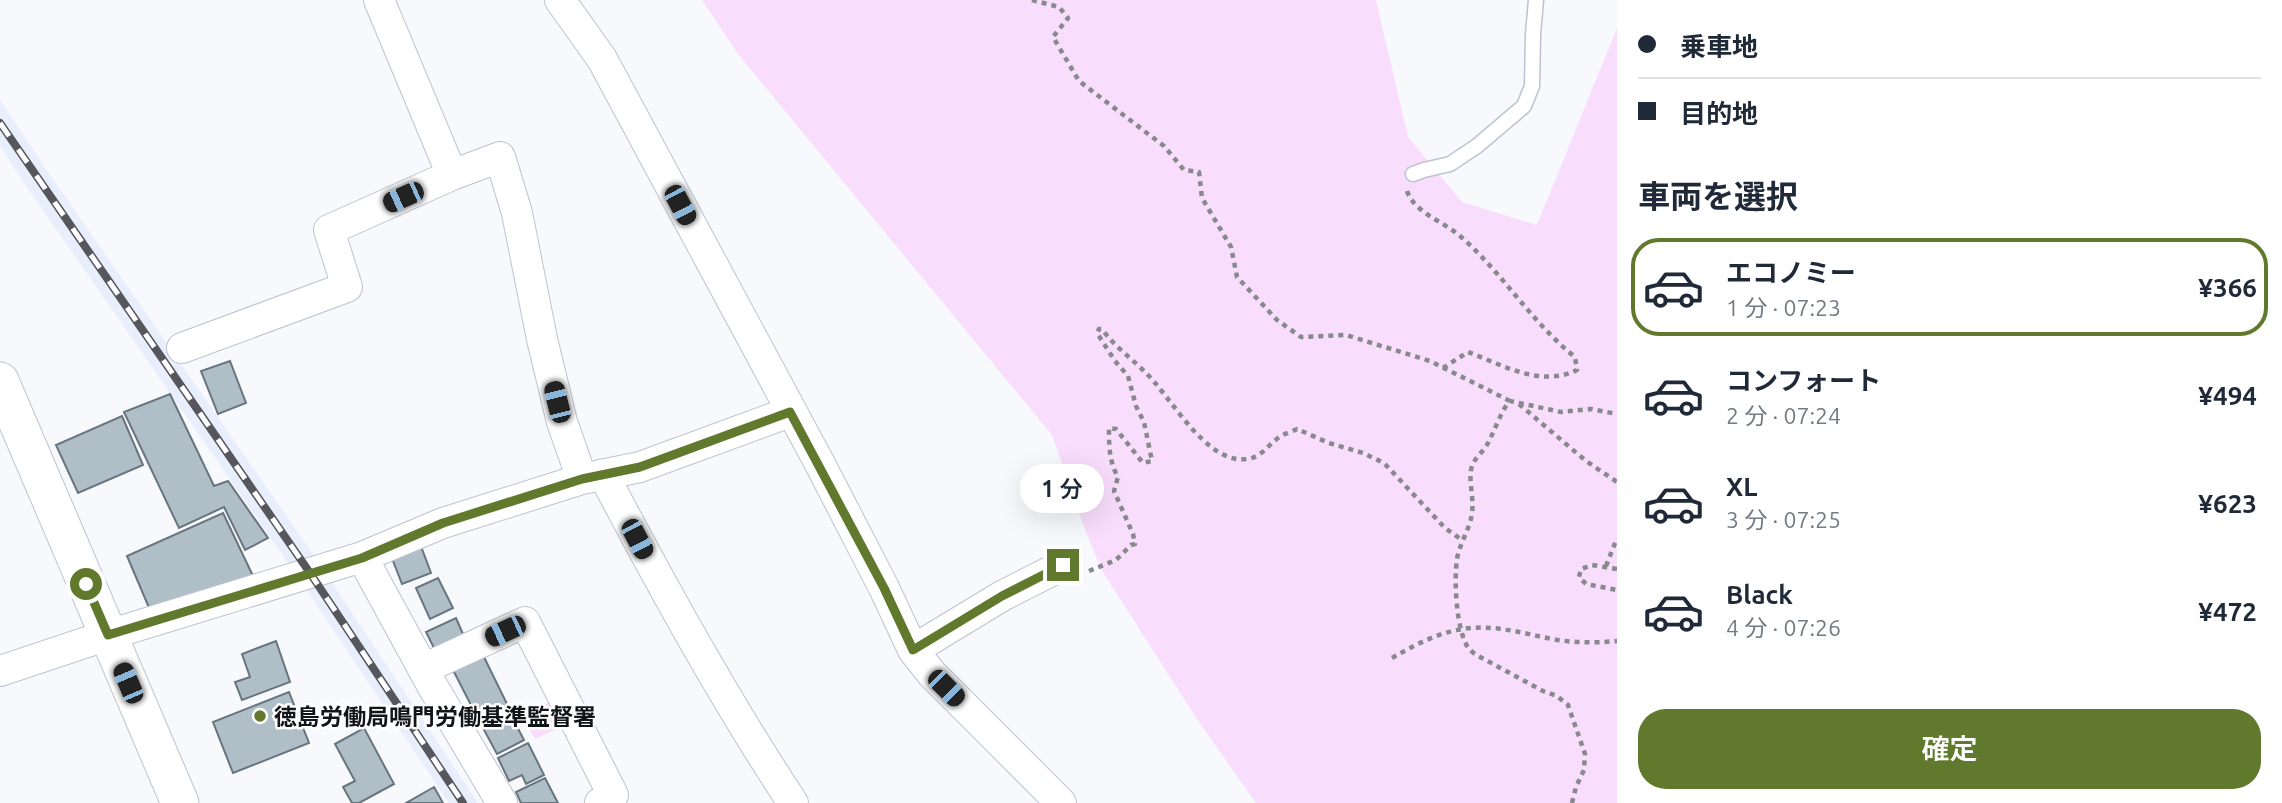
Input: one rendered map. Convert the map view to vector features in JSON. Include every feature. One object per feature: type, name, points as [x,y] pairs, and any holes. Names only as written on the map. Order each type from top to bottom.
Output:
[{"type":"street","points":[[379,0],[452,175]]},
{"type":"street","points":[[560,0],[602,59],[877,575],[913,650],[932,674],[1061,803]]},
{"type":"street","points":[[182,348],[347,287],[329,230],[500,156],[517,213],[562,422],[592,477],[793,803]]},
{"type":"street","points":[[0,381],[180,803]]},
{"type":"street","points":[[0,671],[108,635],[362,558],[443,523],[592,477],[640,467],[790,412]]},
{"type":"street","points":[[362,558],[423,669],[502,803]]},
{"type":"street","points":[[913,650],[1002,596],[1075,568]]},
{"type":"street","points":[[423,669],[525,622],[613,795],[600,803]]},
{"type":"lane","points":[[1413,174],[1451,164],[1524,106],[1532,86],[1536,0]]},
{"type":"path","points":[[1032,0],[1059,7],[1068,18],[1053,37],[1079,81],[1164,146],[1184,170],[1199,172],[1202,198],[1231,247],[1237,277],[1277,320],[1301,337],[1346,335],[1430,361],[1510,401],[1561,411],[1591,409],[1617,414]]},
{"type":"path","points":[[1413,174],[1407,182],[1411,202],[1459,235],[1486,262],[1553,339],[1575,357],[1577,370],[1563,377],[1535,376],[1506,368],[1468,352],[1443,368]]},
{"type":"path","points":[[1075,568],[1116,560],[1135,544],[1114,491],[1118,477],[1113,468],[1109,448],[1110,428],[1116,429],[1143,463],[1152,461],[1144,422],[1136,406],[1128,376],[1097,333],[1098,329],[1102,329],[1111,342],[1145,372],[1215,451],[1228,459],[1248,460],[1263,454],[1278,438],[1297,429],[1384,463],[1445,528],[1462,540]]},
{"type":"path","points":[[1510,401],[1505,403],[1500,420],[1484,451],[1476,457],[1471,467],[1472,512],[1457,559],[1455,587],[1466,645],[1474,654],[1557,696],[1567,705],[1585,754],[1584,770],[1572,803]]},
{"type":"path","points":[[1517,402],[1586,461],[1617,482]]},
{"type":"path","points":[[1606,566],[1617,538]]},
{"type":"path","points":[[1617,569],[1592,565],[1581,569],[1579,577],[1586,583],[1617,590]]},
{"type":"path","points":[[1392,657],[1445,633],[1462,629],[1519,630],[1584,643],[1617,641]]},
{"type":"shaded area","points":[[702,0],[1376,0],[1408,137],[1462,202],[1537,225],[1617,28],[1617,803],[1256,803],[1195,716],[1101,569],[1052,435],[738,54]]},
{"type":"shaded area","points":[[0,100],[323,569],[478,803],[449,803],[298,577],[24,183],[0,146]]},
{"type":"shaded area","points":[[558,698],[570,723],[535,739],[522,716]]},
{"type":"building","points":[[230,361],[246,403],[218,414],[201,371]]},
{"type":"building","points":[[170,394],[214,486],[228,481],[268,538],[245,550],[224,507],[179,528],[124,412]]},
{"type":"building","points":[[122,416],[143,465],[78,493],[56,445]]},
{"type":"building","points":[[223,513],[253,576],[150,610],[127,556]]},
{"type":"building","points":[[419,541],[431,573],[402,584],[390,553]]},
{"type":"building","points":[[438,578],[453,608],[430,619],[416,588]]},
{"type":"building","points":[[456,618],[466,641],[437,654],[426,632]]},
{"type":"building","points":[[276,641],[290,682],[242,700],[235,682],[250,677],[242,654]]},
{"type":"building","points":[[483,655],[508,706],[492,714],[488,706],[475,713],[453,670]]},
{"type":"building","points":[[289,692],[309,743],[233,773],[213,722]]},
{"type":"building","points":[[510,713],[524,740],[497,754],[483,728]]},
{"type":"building","points":[[364,728],[394,784],[359,803],[352,803],[343,787],[355,781],[335,744]]},
{"type":"building","points":[[528,743],[544,775],[526,784],[522,775],[509,781],[498,758]]},
{"type":"building","points":[[545,778],[558,803],[521,803],[516,792]]},
{"type":"building","points":[[434,787],[443,803],[406,803]]},
{"type":"railway","points":[[0,123],[310,573],[463,803]]},
{"type":"place","name":"徳島労働局鳴門労働基準監督署","points":[[260,716]]},
{"type":"route","points":[[86,584],[108,635],[362,558],[443,523],[582,479],[640,467],[790,412],[820,464],[913,650],[1002,596],[1063,565]]}]
